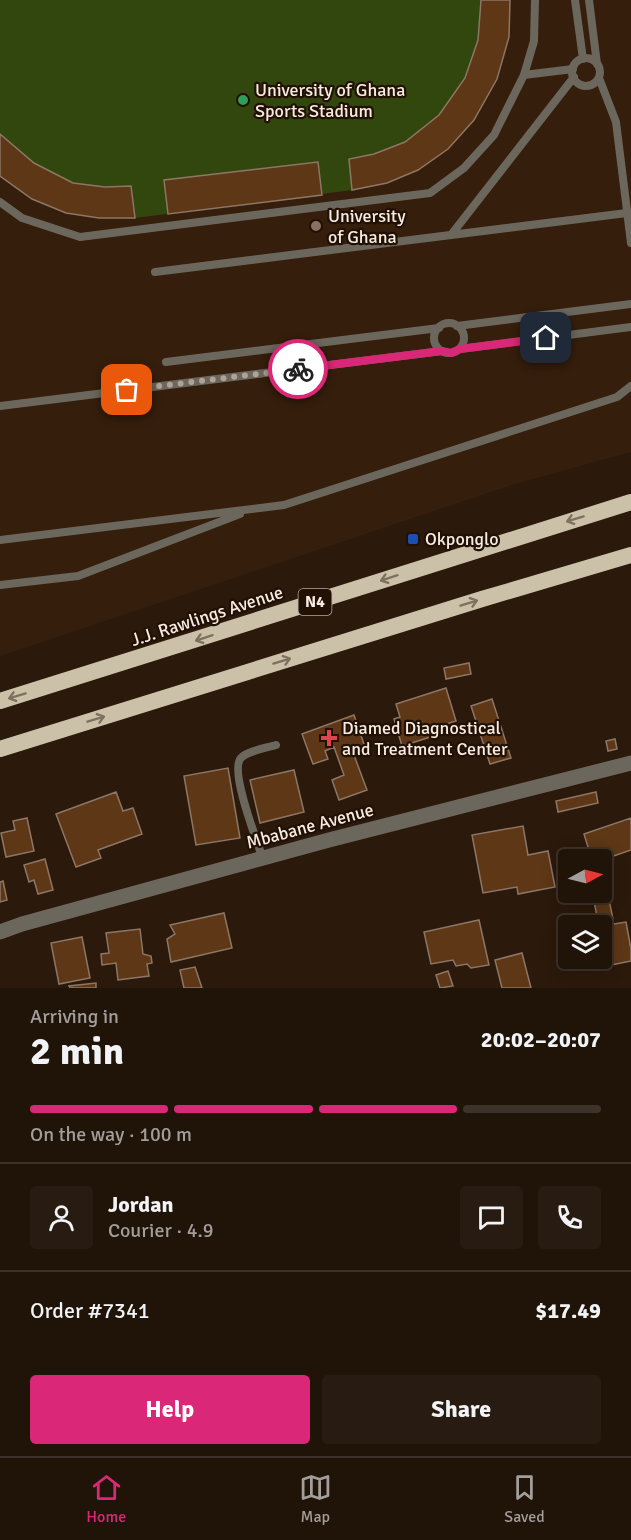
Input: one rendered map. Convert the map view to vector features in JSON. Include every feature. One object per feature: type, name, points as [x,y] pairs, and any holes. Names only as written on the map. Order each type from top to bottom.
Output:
[{"type":"highway","name":"J.J. Rawlings Avenue","points":[[0,701],[631,502]]},
{"type":"highway","points":[[0,748],[631,555]]},
{"type":"street","name":"Mbabane Avenue","points":[[0,932],[22,924],[262,859],[631,763]]},
{"type":"lane","points":[[0,202],[22,218],[80,237],[430,193],[465,168],[494,135],[524,75],[534,41],[535,0]]},
{"type":"lane","points":[[575,0],[583,59]]},
{"type":"lane","points":[[589,0],[597,64],[600,71],[599,78],[616,122],[631,243]]},
{"type":"lane","points":[[451,235],[574,73],[577,63],[583,59],[597,64]]},
{"type":"lane","points":[[524,75],[574,73]]},
{"type":"lane","points":[[574,73],[579,84],[588,86],[599,78]]},
{"type":"lane","points":[[155,272],[627,213]]},
{"type":"lane","points":[[457,326],[631,304]]},
{"type":"lane","points":[[166,362],[439,328],[448,323],[461,329],[464,339],[460,349]]},
{"type":"lane","points":[[0,406],[442,351],[451,353],[460,349],[631,327]]},
{"type":"lane","points":[[439,328],[435,337],[438,348],[442,351]]},
{"type":"lane","points":[[0,540],[284,505],[617,397],[631,386]]},
{"type":"lane","points":[[0,585],[78,576],[253,509]]},
{"type":"lane","points":[[262,859],[238,779],[237,764],[242,756],[276,745]]},
{"type":"shaded area","name":"University of Ghana","points":[[0,0],[631,0],[631,452],[512,485],[0,656]]},
{"type":"green space","name":"University of Ghana Sports Stadium","points":[[0,0],[510,0],[509,37],[448,149],[418,170],[387,183],[352,190],[135,218],[99,218],[0,176]]},
{"type":"building","points":[[481,0],[510,0],[509,37],[497,79],[474,120],[448,149],[418,170],[387,183],[352,190],[349,159],[374,154],[405,142],[439,115],[465,78],[478,40]]},
{"type":"building","points":[[0,134],[34,163],[73,183],[105,187],[131,186],[135,218],[99,218],[66,213],[32,199],[0,176]]},
{"type":"building","points":[[318,162],[322,195],[168,214],[164,180]]},
{"type":"building","points":[[469,663],[471,674],[446,679],[444,668]]},
{"type":"building","points":[[446,688],[456,721],[440,726],[443,733],[402,746],[394,719],[400,717],[396,704]]},
{"type":"building","points":[[492,699],[511,758],[490,764],[471,706]]},
{"type":"building","points":[[354,715],[366,750],[354,755],[367,790],[339,800],[332,780],[344,775],[334,747],[325,751],[328,759],[313,764],[302,734]]},
{"type":"building","points":[[615,739],[617,749],[608,751],[606,741]]},
{"type":"building","points":[[228,768],[240,838],[196,845],[184,776]]},
{"type":"building","points":[[294,770],[304,812],[260,823],[250,780]]},
{"type":"building","points":[[116,792],[123,811],[133,808],[142,834],[98,850],[101,858],[76,867],[56,814]]},
{"type":"building","points":[[596,792],[598,803],[558,812],[556,801]]},
{"type":"building","points":[[27,818],[34,851],[6,857],[1,833],[15,830],[13,821]]},
{"type":"building","points":[[631,818],[631,850],[612,857],[612,849],[589,849],[584,834]]},
{"type":"building","points":[[523,826],[528,855],[548,851],[555,887],[518,894],[517,887],[483,893],[472,835]]},
{"type":"building","points":[[45,859],[53,890],[38,894],[34,880],[29,882],[24,865]]},
{"type":"building","points":[[3,881],[7,900],[0,902],[0,882]]},
{"type":"building","points":[[594,903],[610,903],[613,919],[612,915],[597,915]]},
{"type":"building","points":[[224,913],[232,948],[171,962],[167,939],[175,934],[170,925]]},
{"type":"building","points":[[479,920],[489,965],[471,968],[467,964],[456,966],[453,960],[431,964],[424,932]]},
{"type":"building","points":[[626,922],[631,961],[612,965],[612,924]]},
{"type":"building","points":[[140,929],[143,954],[151,956],[152,963],[147,964],[149,976],[118,980],[116,963],[102,965],[101,954],[109,953],[106,933]]},
{"type":"building","points":[[82,937],[90,978],[59,984],[51,943]]},
{"type":"building","points":[[522,953],[531,988],[502,988],[495,960]]},
{"type":"building","points":[[195,967],[202,988],[184,988],[180,970]]},
{"type":"building","points":[[448,971],[453,986],[440,988],[436,975]]},
{"type":"building","points":[[96,983],[96,988],[70,988],[69,986]]},
{"type":"way so far","points":[[127,390],[298,369]]},
{"type":"place","name":"University of Ghana Sports Stadium","points":[[243,100]]},
{"type":"place","name":"University of Ghana","points":[[316,226]]},
{"type":"place","name":"Okponglo","points":[[413,539]]},
{"type":"place","name":"Diamed Diagnostical and Treatment Center","points":[[329,738]]},
{"type":"route","points":[[298,369],[442,351],[451,353],[460,349],[546,338]]}]
